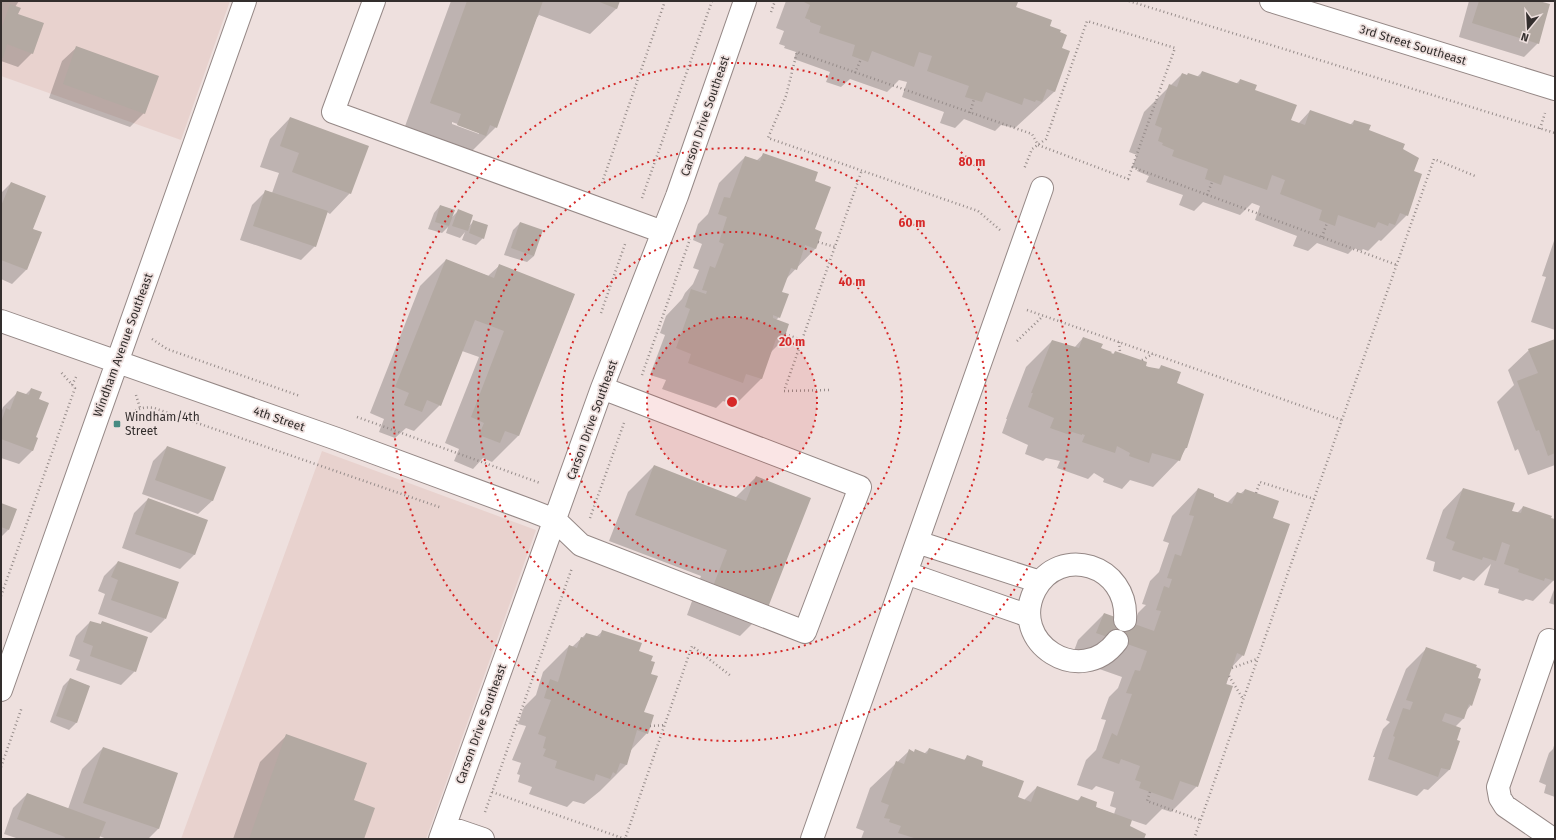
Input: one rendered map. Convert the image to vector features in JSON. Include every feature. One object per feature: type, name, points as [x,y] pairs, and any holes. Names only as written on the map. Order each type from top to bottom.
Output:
[{"type":"street","name":"Windham Avenue Southeast","points":[[1,690],[245,1]]},
{"type":"street","points":[[374,1],[333,112],[662,232]]},
{"type":"street","name":"Carson Drive Southeast","points":[[443,832],[602,388],[662,232],[745,1]]},
{"type":"street","name":"3rd Street Southeast","points":[[1271,1],[1555,89]]},
{"type":"street","points":[[812,839],[1042,188]]},
{"type":"street","name":"4th Street","points":[[1,321],[337,439],[555,520]]},
{"type":"street","points":[[555,520],[581,545],[805,632],[860,487],[602,388]]},
{"type":"street","points":[[917,542],[1040,582]]},
{"type":"street","points":[[1117,640],[1112,648],[1100,656],[1087,660],[1073,661],[1060,658],[1048,651],[1038,642],[1032,629],[1029,616],[1030,602],[1040,582],[1055,570],[1068,566],[1081,565],[1095,568],[1107,574],[1117,585],[1123,597],[1126,610],[1125,620]]},
{"type":"street","points":[[906,574],[1029,616]]},
{"type":"street","points":[[1549,640],[1498,787],[1500,798],[1505,806],[1553,839]]},
{"type":"street","points":[[443,832],[483,839]]},
{"type":"path","points":[[594,208],[665,1]]},
{"type":"path","points":[[1129,1],[1555,133]]},
{"type":"path","points":[[1005,224],[1002,231],[978,211],[768,138],[786,96],[797,52],[1032,134],[1038,145],[1128,179],[1175,48],[1087,21],[1046,139],[1038,145],[1032,149],[1022,174]]},
{"type":"path","points":[[855,73],[861,59]]},
{"type":"path","points":[[970,113],[974,100]]},
{"type":"path","points":[[1194,839],[1434,159],[1475,176]]},
{"type":"path","points":[[1132,167],[1397,265]]},
{"type":"path","points":[[829,390],[784,391],[862,170]]},
{"type":"path","points":[[1207,195],[1212,182]]},
{"type":"path","points":[[1322,237],[1327,223]]},
{"type":"path","points":[[818,242],[835,247]]},
{"type":"path","points":[[1002,301],[1342,420]]},
{"type":"path","points":[[785,334],[802,340]]},
{"type":"path","points":[[1119,342],[1120,352]]},
{"type":"path","points":[[1142,360],[1153,354]]},
{"type":"path","points":[[1,596],[75,388],[62,372],[56,370]]},
{"type":"path","points":[[123,420],[131,412],[140,408],[154,408],[446,509]]},
{"type":"path","points":[[1256,493],[1260,482],[1314,499]]},
{"type":"path","points":[[492,792],[625,839],[692,646],[731,676]]},
{"type":"path","points":[[1232,668],[1258,658]]},
{"type":"path","points":[[1229,676],[1243,700]]},
{"type":"path","points":[[1,767],[22,706]]},
{"type":"path","points":[[650,726],[665,724]]},
{"type":"path","points":[[1150,792],[1147,802],[1200,820]]},
{"type":"shaded area","points":[[1,1],[230,1],[181,140],[1,76]]},
{"type":"shaded area","points":[[322,451],[536,530],[426,839],[181,839]]},
{"type":"building","points":[[467,1],[543,1],[497,128],[490,125],[486,136],[457,125],[461,114],[430,103]]},
{"type":"building","points":[[597,1],[620,1],[617,9]]},
{"type":"building","points":[[802,1],[1015,1],[1018,2],[1016,7],[1052,20],[1050,26],[1061,30],[1060,32],[1067,35],[1062,48],[1070,51],[1055,92],[1047,89],[1042,102],[1036,100],[1035,102],[1024,98],[1022,105],[986,92],[982,102],[965,97],[969,86],[927,71],[932,56],[919,52],[914,67],[872,51],[868,62],[852,56],[855,45],[819,33],[821,26],[810,22],[810,20],[805,18],[810,5]]},
{"type":"building","points":[[1479,1],[1539,1],[1550,4],[1539,44],[1472,23]]},
{"type":"building","points":[[10,4],[21,8],[18,14],[44,23],[33,54],[7,44],[3,58],[1,57],[1,30]]},
{"type":"building","points":[[76,46],[159,76],[145,114],[63,84]]},
{"type":"building","points":[[1202,71],[1239,84],[1240,79],[1257,85],[1255,90],[1297,105],[1291,120],[1305,125],[1310,110],[1353,125],[1354,120],[1371,125],[1369,130],[1405,144],[1403,149],[1419,158],[1414,171],[1422,174],[1408,216],[1400,213],[1395,225],[1389,223],[1388,226],[1378,222],[1375,228],[1338,215],[1335,226],[1319,220],[1322,210],[1280,194],[1285,180],[1272,175],[1267,190],[1224,175],[1221,185],[1205,179],[1208,169],[1172,156],[1174,150],[1162,145],[1163,143],[1158,141],[1162,128],[1155,125],[1169,84],[1177,87],[1182,73],[1187,75],[1188,73],[1200,77]]},
{"type":"building","points":[[290,117],[369,146],[351,194],[292,172],[299,153],[280,146]]},
{"type":"building","points":[[763,153],[818,172],[815,181],[831,187],[815,229],[822,232],[816,249],[805,245],[797,270],[791,268],[782,292],[789,294],[780,318],[773,315],[773,318],[789,324],[783,342],[776,339],[762,379],[746,374],[743,383],[688,363],[691,354],[676,348],[690,309],[685,307],[691,289],[706,294],[707,291],[702,290],[710,266],[715,268],[724,244],[719,242],[727,217],[718,214],[724,197],[730,198],[745,156],[760,161]]},
{"type":"building","points":[[11,182],[46,196],[33,229],[42,232],[27,270],[1,260],[1,206]]},
{"type":"building","points":[[265,190],[328,211],[316,247],[253,226]]},
{"type":"building","points":[[440,205],[455,210],[449,226],[435,222]]},
{"type":"building","points":[[458,209],[473,215],[468,231],[452,226]]},
{"type":"building","points":[[473,220],[488,225],[484,239],[469,233]]},
{"type":"building","points":[[520,222],[543,230],[534,256],[511,248]]},
{"type":"building","points":[[446,259],[494,278],[499,264],[575,294],[519,436],[505,431],[500,443],[479,435],[484,423],[471,417],[504,331],[475,320],[441,406],[427,400],[422,412],[404,405],[409,393],[395,387]]},
{"type":"building","points":[[1083,337],[1103,344],[1101,348],[1112,352],[1111,353],[1114,354],[1115,351],[1147,362],[1146,366],[1160,369],[1161,365],[1181,372],[1177,383],[1204,394],[1187,448],[1185,448],[1180,461],[1152,453],[1149,463],[1129,456],[1130,453],[1117,446],[1115,453],[1082,442],[1085,435],[1072,432],[1070,435],[1050,428],[1054,418],[1028,407],[1033,393],[1031,393],[1052,340],[1079,348]]},
{"type":"building","points":[[1555,339],[1555,453],[1548,456],[1539,430],[1536,431],[1517,381],[1538,373],[1528,349]]},
{"type":"building","points":[[31,388],[42,392],[39,399],[49,403],[36,437],[38,438],[33,451],[1,439],[1,422],[6,408],[10,410],[17,391],[29,395]]},
{"type":"building","points":[[167,446],[226,467],[213,501],[155,480]]},
{"type":"building","points":[[654,465],[746,501],[756,476],[811,498],[767,610],[712,589],[727,550],[635,515]]},
{"type":"building","points":[[1198,488],[1214,494],[1214,497],[1232,504],[1237,492],[1243,494],[1245,489],[1279,501],[1273,518],[1290,524],[1244,656],[1237,653],[1226,684],[1233,686],[1198,787],[1180,781],[1173,800],[1139,788],[1141,782],[1135,780],[1140,766],[1121,759],[1119,764],[1102,758],[1112,733],[1117,736],[1132,694],[1126,693],[1135,670],[1140,671],[1147,651],[1096,633],[1104,613],[1154,631],[1161,611],[1156,610],[1164,586],[1169,588],[1172,579],[1167,578],[1175,554],[1181,556],[1194,516],[1189,515]]},
{"type":"building","points":[[1463,488],[1515,503],[1512,511],[1521,513],[1523,506],[1552,516],[1551,518],[1555,519],[1555,581],[1545,578],[1544,581],[1518,572],[1519,569],[1504,564],[1510,545],[1502,542],[1496,561],[1483,557],[1482,560],[1452,550],[1455,542],[1446,538]]},
{"type":"building","points":[[148,498],[208,520],[195,555],[135,534]]},
{"type":"building","points":[[1,503],[17,509],[9,530],[1,527]]},
{"type":"building","points":[[118,561],[179,582],[166,619],[111,600],[118,580],[111,577]]},
{"type":"building","points":[[90,621],[101,624],[102,621],[148,637],[136,672],[90,656],[93,646],[83,642]]},
{"type":"building","points":[[602,630],[642,643],[639,651],[653,656],[651,661],[655,662],[651,674],[658,676],[644,712],[654,715],[648,734],[637,730],[627,765],[620,763],[616,774],[613,772],[610,779],[596,774],[594,781],[555,768],[557,761],[543,756],[546,749],[543,748],[546,737],[538,734],[551,700],[544,698],[550,679],[558,682],[569,645],[577,648],[581,637],[584,638],[586,633],[600,637]]},
{"type":"building","points":[[1426,647],[1477,665],[1476,667],[1481,669],[1478,678],[1481,679],[1472,706],[1469,704],[1464,719],[1445,713],[1442,721],[1461,728],[1457,740],[1460,741],[1450,770],[1441,768],[1438,777],[1388,759],[1395,737],[1393,736],[1403,708],[1410,710],[1413,702],[1406,700]]},
{"type":"building","points":[[70,678],[90,686],[77,723],[56,716]]},
{"type":"building","points":[[286,734],[367,763],[354,800],[375,808],[364,839],[249,839]]},
{"type":"building","points":[[103,747],[178,773],[159,829],[83,803]]},
{"type":"building","points":[[929,748],[965,760],[967,755],[983,761],[982,766],[1024,781],[1018,797],[1031,802],[1037,786],[1079,801],[1081,796],[1097,802],[1096,807],[1132,820],[1130,826],[1146,834],[1144,839],[917,839],[898,833],[901,826],[889,822],[890,819],[884,818],[889,805],[881,802],[896,761],[904,764],[909,749],[914,752],[915,749],[927,754]]},
{"type":"building","points":[[27,793],[106,822],[99,839],[64,839],[65,837],[17,819]]},
{"type":"place","name":"Windham/4th Street","points":[[117,424]]}]
